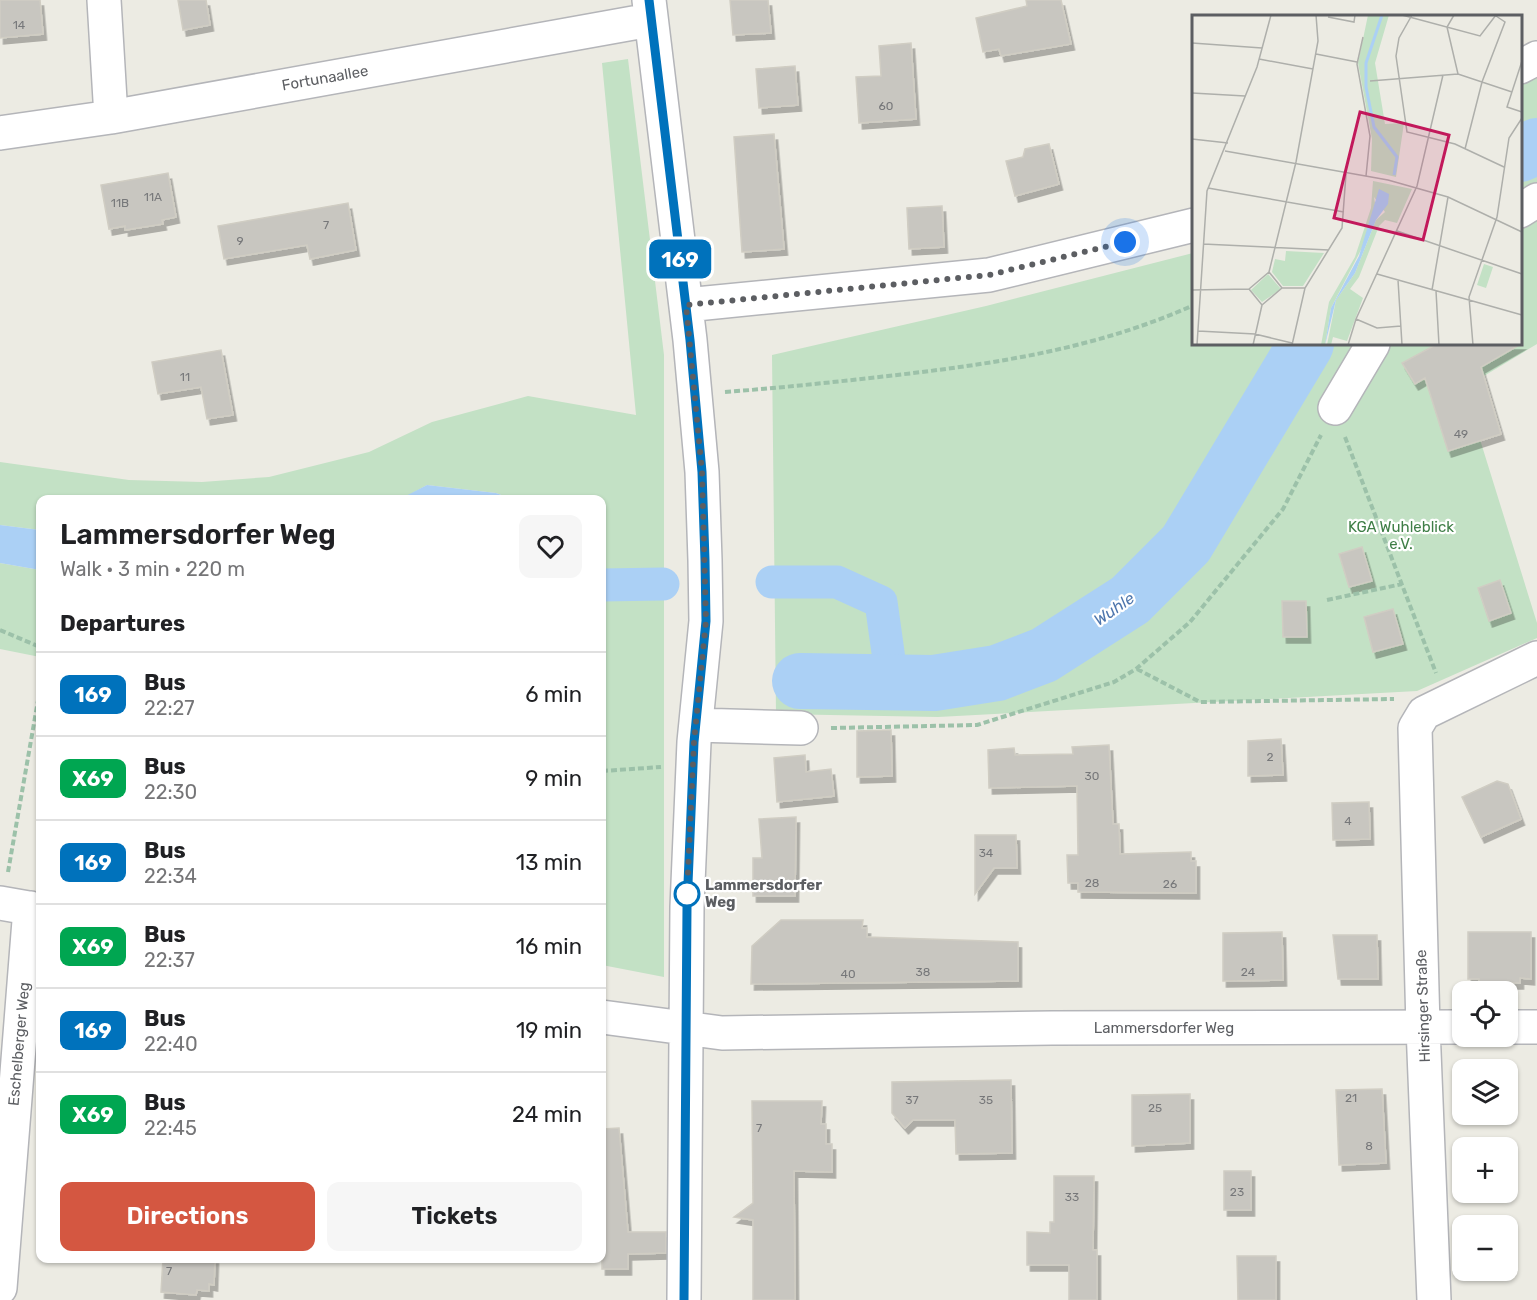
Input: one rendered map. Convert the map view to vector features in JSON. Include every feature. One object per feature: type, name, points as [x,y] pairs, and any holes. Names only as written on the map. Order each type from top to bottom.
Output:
[{"type":"street","points":[[104,0],[111,117]]},
{"type":"street","points":[[649,10],[686,305],[702,472],[705,560],[706,621],[692,768],[687,907],[684,1300]]},
{"type":"street","name":"Fortunaallee","points":[[0,133],[111,117],[649,10]]},
{"type":"street","points":[[1522,66],[1537,58]]},
{"type":"street","points":[[1522,210],[1537,200]]},
{"type":"street","points":[[686,305],[989,275],[1192,225]]},
{"type":"street","points":[[1335,408],[1372,345]]},
{"type":"street","points":[[1435,707],[1537,658]]},
{"type":"street","name":"Hirsinger Straße","points":[[1434,1300],[1423,1027],[1416,728],[1435,707]]},
{"type":"street","points":[[696,725],[801,728]]},
{"type":"street","name":"Eschelberger Weg","points":[[0,1288],[18,906]]},
{"type":"street","name":"Lammersdorfer Weg","points":[[606,1018],[722,1033],[1052,1028],[1452,1027]]},
{"type":"street","points":[[1518,1027],[1537,1027]]},
{"type":"path","points":[[718,393],[985,365],[1057,352],[1150,325],[1192,306]]},
{"type":"path","points":[[1136,669],[1200,702],[1400,699],[1435,707],[1402,584],[1335,408]]},
{"type":"path","points":[[862,727],[977,724],[1114,682],[1136,669],[1190,622],[1283,509],[1335,408]]},
{"type":"path","points":[[1327,600],[1402,584]]},
{"type":"path","points":[[0,630],[36,644]]},
{"type":"path","points":[[18,906],[36,728]]},
{"type":"path","points":[[606,771],[692,768]]},
{"type":"green space","points":[[628,59],[664,355],[664,977],[606,966],[606,495],[501,495],[427,485],[409,495],[36,495],[36,530],[0,525],[0,462],[129,480],[202,482],[269,477],[369,452],[432,422],[528,396],[636,415],[602,63]]},
{"type":"green space","name":"KGA Wuhleblick e.V.","points":[[1537,72],[1537,344],[1464,388],[1537,623],[1537,638],[1417,691],[938,717],[776,714],[772,355],[986,306],[1192,253],[1192,345],[1522,345],[1522,81]]},
{"type":"green space","points":[[0,563],[36,569],[36,656],[0,649]]},
{"type":"water","points":[[427,485],[501,495],[408,495]]},
{"type":"water","points":[[0,525],[36,530],[36,569],[0,563]]},
{"type":"building","points":[[0,0],[40,0],[43,34],[0,38]]},
{"type":"building","points":[[178,0],[206,0],[210,25],[183,30]]},
{"type":"building","points":[[730,0],[768,0],[771,33],[733,35]]},
{"type":"building","points":[[1026,0],[1061,0],[1071,44],[1001,56],[999,49],[983,52],[976,18],[1027,6]]},
{"type":"building","points":[[911,43],[916,119],[859,123],[856,77],[881,76],[879,46]]},
{"type":"building","points":[[795,66],[798,105],[759,108],[756,69]]},
{"type":"building","points":[[774,134],[784,249],[742,252],[734,137]]},
{"type":"building","points":[[1049,144],[1059,184],[1015,196],[1006,161],[1023,157],[1025,149]]},
{"type":"building","points":[[168,173],[176,217],[162,220],[163,224],[125,230],[125,226],[109,229],[101,185]]},
{"type":"building","points":[[348,203],[356,250],[310,259],[307,245],[224,259],[218,226]]},
{"type":"building","points":[[942,206],[944,247],[909,249],[907,208]]},
{"type":"building","points":[[1435,345],[1519,345],[1481,367],[1501,434],[1448,451],[1425,378],[1415,384],[1402,363]]},
{"type":"building","points":[[221,350],[233,415],[207,419],[201,387],[158,394],[152,362]]},
{"type":"building","points":[[1362,547],[1372,581],[1349,587],[1339,554]]},
{"type":"building","points":[[1500,580],[1511,613],[1489,621],[1478,588]]},
{"type":"building","points":[[1282,601],[1306,601],[1307,637],[1283,637]]},
{"type":"building","points":[[1393,609],[1403,644],[1373,652],[1364,617]]},
{"type":"building","points":[[891,730],[892,776],[857,777],[857,731]]},
{"type":"building","points":[[1281,739],[1283,775],[1248,776],[1248,741]]},
{"type":"building","points":[[1109,745],[1113,824],[1119,824],[1120,854],[1191,852],[1191,861],[1196,861],[1196,893],[1078,892],[1078,883],[1068,883],[1067,855],[1078,855],[1077,786],[989,788],[988,750],[1014,748],[1015,755],[1073,754],[1072,747]]},
{"type":"building","points":[[805,755],[806,772],[831,769],[834,796],[777,802],[774,758]]},
{"type":"building","points":[[1497,781],[1508,784],[1521,819],[1481,837],[1462,797]]},
{"type":"building","points":[[1369,802],[1370,839],[1333,840],[1332,803]]},
{"type":"building","points":[[796,817],[795,896],[753,896],[753,858],[762,858],[759,819]]},
{"type":"building","points":[[975,835],[1016,835],[1017,868],[994,868],[975,894]]},
{"type":"building","points":[[781,920],[863,920],[862,928],[867,928],[867,937],[1018,942],[1018,981],[751,984],[752,946]]},
{"type":"building","points":[[1282,932],[1283,980],[1223,981],[1223,933]]},
{"type":"building","points":[[1468,932],[1531,932],[1531,979],[1520,978],[1520,983],[1518,983],[1518,981],[1468,979]]},
{"type":"building","points":[[1333,935],[1377,935],[1378,979],[1338,979]]},
{"type":"building","points":[[1011,1080],[1012,1153],[956,1154],[955,1120],[913,1120],[905,1128],[892,1113],[892,1082]]},
{"type":"building","points":[[1382,1089],[1386,1163],[1339,1165],[1336,1090]]},
{"type":"building","points":[[1190,1094],[1190,1143],[1132,1146],[1132,1095]]},
{"type":"building","points":[[752,1101],[822,1101],[821,1124],[826,1124],[826,1144],[832,1144],[832,1172],[794,1171],[795,1300],[753,1300],[753,1220],[734,1217],[753,1203]]},
{"type":"building","points":[[619,1128],[628,1232],[666,1232],[666,1253],[628,1254],[628,1269],[602,1269],[602,1263],[606,1263],[606,1129]]},
{"type":"building","points":[[1224,1171],[1251,1171],[1251,1210],[1224,1210]]},
{"type":"building","points":[[1054,1176],[1094,1176],[1093,1250],[1097,1250],[1097,1300],[1069,1300],[1069,1265],[1027,1265],[1027,1232],[1050,1233],[1050,1222],[1054,1222]]},
{"type":"building","points":[[1237,1256],[1276,1256],[1276,1300],[1238,1300]]},
{"type":"building","points":[[163,1263],[215,1263],[214,1285],[209,1284],[209,1291],[197,1290],[196,1295],[161,1292]]},
{"type":"waterway","name":"Wuhle","points":[[1522,153],[1537,146]]},
{"type":"waterway","name":"Wuhle","points":[[800,681],[934,683],[997,673],[1044,655],[1130,600],[1186,544],[1305,345]]},
{"type":"waterway","points":[[772,582],[837,582],[881,602],[892,681]]},
{"type":"waterway","points":[[606,585],[663,584]]},
{"type":"bus line","name":"169","points":[[649,0],[690,340],[702,472],[705,560],[706,621],[692,768],[687,907],[684,1300]]},
{"type":"place","name":"Lammersdorfer Weg","points":[[687,894]]},
{"type":"route","points":[[687,894],[694,742],[706,621],[702,472],[686,305],[989,275],[1125,242]]}]
